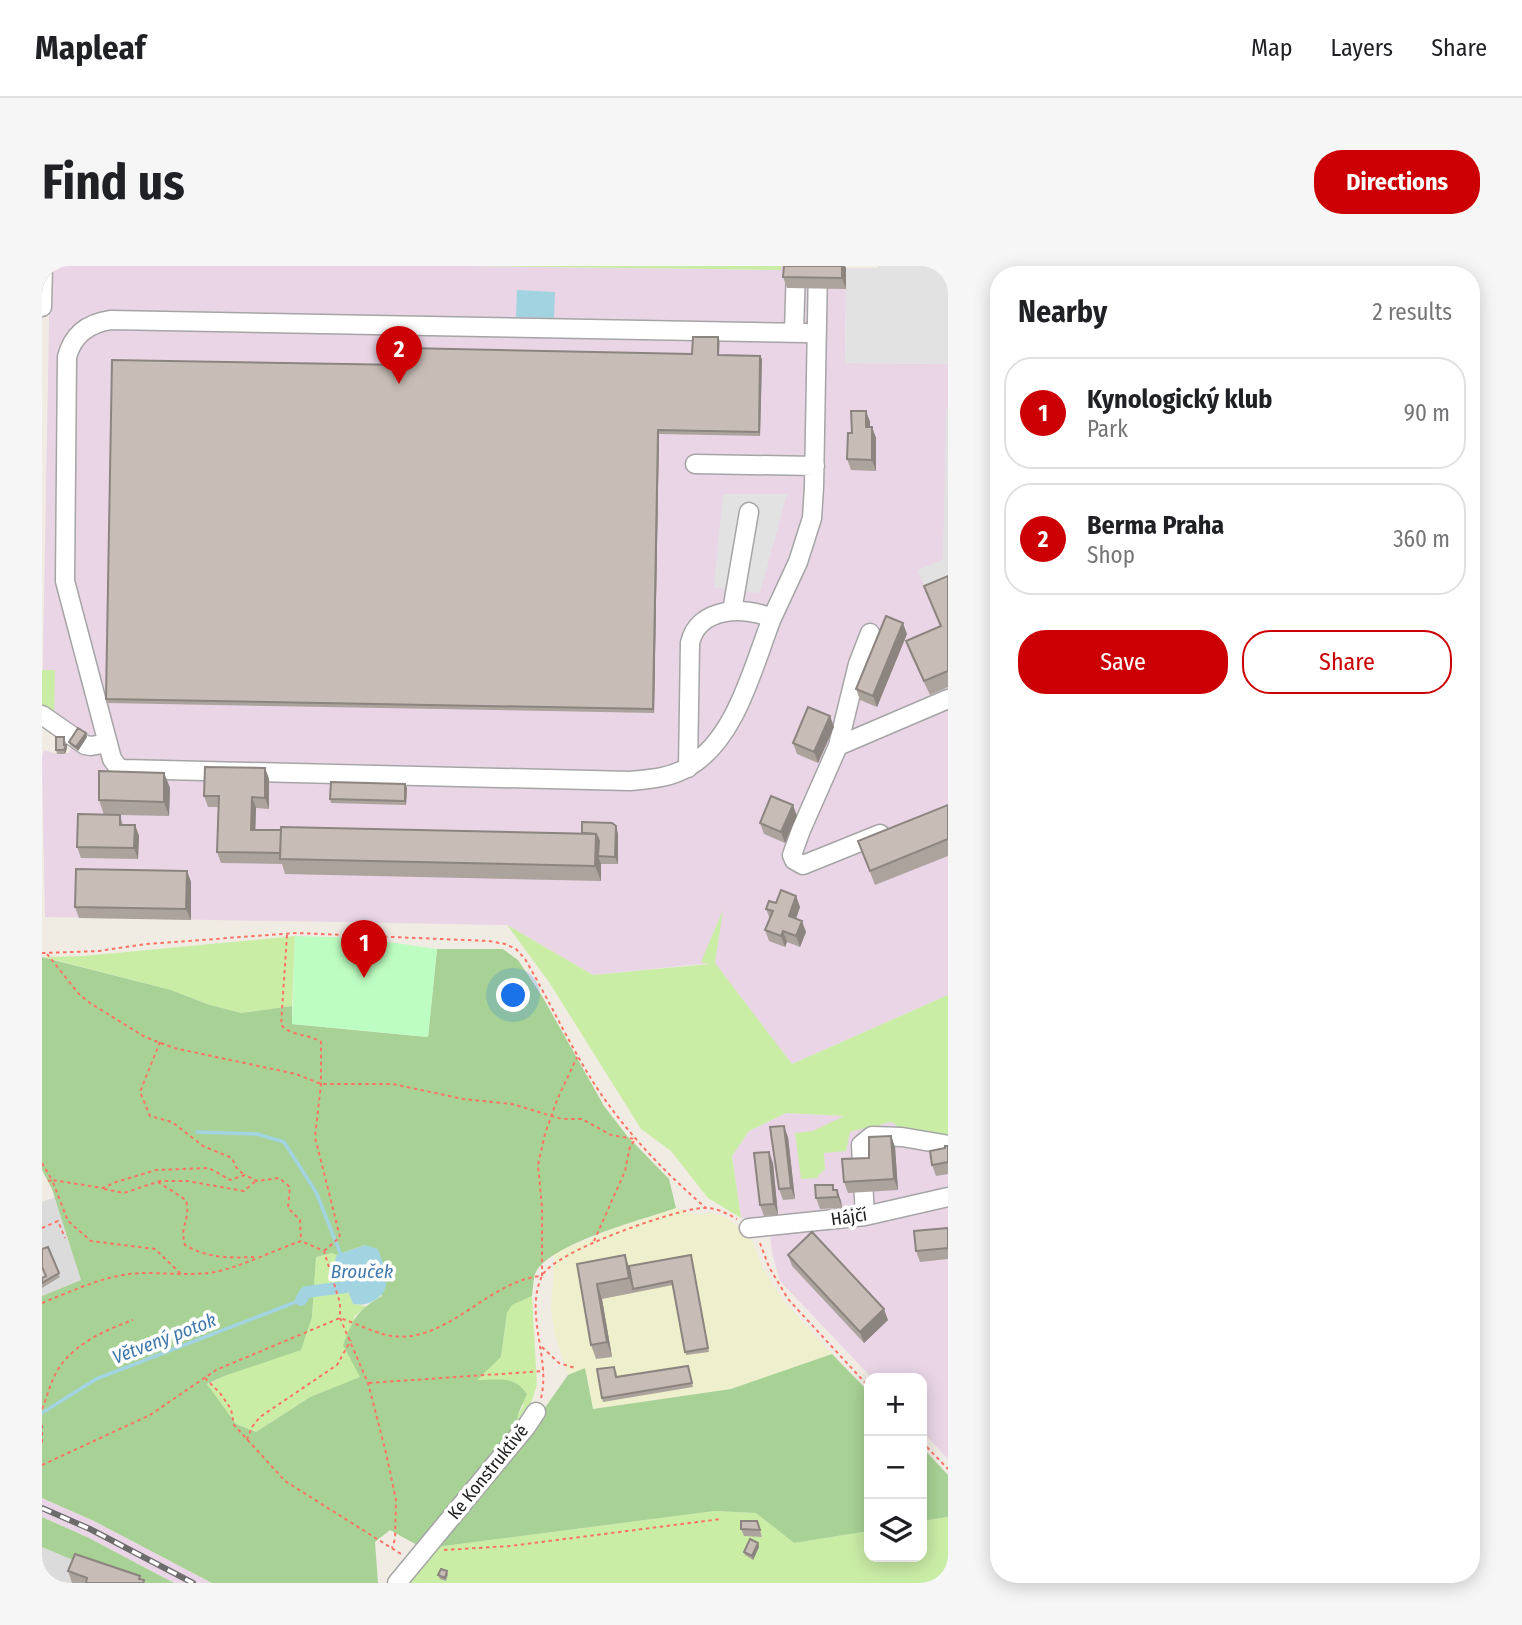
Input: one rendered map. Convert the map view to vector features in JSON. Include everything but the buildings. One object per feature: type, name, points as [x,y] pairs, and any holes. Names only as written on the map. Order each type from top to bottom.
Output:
[{"type":"street","points":[[42,307],[43,266]]},
{"type":"street","points":[[796,266],[800,333],[111,320],[87,327],[73,340],[67,357],[64,569],[67,593],[115,764],[129,771],[630,781],[662,777],[688,768],[714,746],[733,716],[809,531],[814,501],[818,266]]},
{"type":"street","points":[[695,464],[815,466]]},
{"type":"street","points":[[732,611],[750,512]]},
{"type":"street","points":[[688,768],[692,633],[709,618],[732,611],[755,612],[772,618]]},
{"type":"street","points":[[870,633],[858,664],[838,746],[792,855],[794,860],[803,865],[897,827]]},
{"type":"street","points":[[838,746],[948,699]]},
{"type":"street","points":[[42,715],[85,745],[108,743]]},
{"type":"street","points":[[866,1216],[861,1145],[872,1136],[902,1137],[948,1145]]},
{"type":"street","name":"Hájčí","points":[[749,1228],[866,1216],[948,1196]]},
{"type":"street","name":"Ke Konstruktivě","points":[[397,1583],[536,1412]]},
{"type":"path","points":[[287,934],[281,1025],[289,1033],[311,1035],[321,1042],[321,1084],[315,1137],[340,1237],[324,1251]]},
{"type":"path","points":[[42,953],[99,951],[146,944],[287,934],[446,939],[505,944],[516,949],[525,959],[596,1086],[636,1139],[706,1208]]},
{"type":"path","points":[[47,953],[89,1003],[145,1037],[174,1048],[296,1074],[321,1084],[393,1084],[463,1099],[512,1104],[562,1119],[582,1119],[611,1135],[636,1139]]},
{"type":"path","points":[[160,1042],[140,1092],[150,1116],[172,1122],[203,1146],[232,1158],[236,1167],[257,1181]]},
{"type":"path","name":"Ke Konstruktivě","points":[[536,1412],[542,1395],[544,1371],[537,1318],[542,1276],[542,1207],[538,1165],[551,1116],[578,1056]]},
{"type":"path","points":[[593,1242],[625,1171],[630,1146],[636,1139]]},
{"type":"path","points":[[42,1163],[52,1180],[68,1222],[91,1241],[155,1249],[182,1275]]},
{"type":"path","points":[[103,1188],[116,1181],[156,1170],[209,1168],[230,1180],[245,1175]]},
{"type":"path","points":[[48,1181],[124,1193],[157,1182],[187,1181],[244,1191],[257,1181],[279,1178],[290,1187],[288,1208],[300,1220],[301,1241]]},
{"type":"path","points":[[157,1182],[186,1200],[189,1212],[182,1234],[185,1245],[198,1253],[224,1258],[257,1257]]},
{"type":"path","points":[[42,1465],[150,1415],[216,1370],[340,1318],[388,1335],[421,1334],[519,1281],[542,1276],[550,1266],[567,1254],[593,1242],[677,1213],[706,1208],[726,1212],[749,1228],[788,1298],[864,1382]]},
{"type":"path","points":[[42,1228],[58,1222],[65,1238]]},
{"type":"path","points":[[42,1303],[118,1276],[144,1273],[182,1275],[217,1271],[301,1241],[324,1251],[338,1296],[340,1318],[368,1383],[396,1500],[395,1539],[392,1548]]},
{"type":"path","points":[[42,1409],[57,1372],[70,1355],[108,1329],[133,1320]]},
{"type":"path","points":[[247,1441],[252,1427],[260,1417],[337,1365],[351,1340]]},
{"type":"path","points":[[542,1346],[559,1363],[575,1368]]},
{"type":"path","points":[[368,1383],[544,1371]]},
{"type":"path","points":[[205,1378],[231,1409],[233,1425],[285,1481],[414,1563]]},
{"type":"path","points":[[42,1425],[42,1447]]},
{"type":"path","points":[[927,1447],[948,1469]]},
{"type":"path","points":[[441,1551],[510,1546],[721,1519]]},
{"type":"shaded area","points":[[50,266],[467,266],[781,270],[781,266],[846,268],[845,363],[948,364],[948,995],[792,1064],[711,963],[593,975],[507,925],[45,917],[42,757],[44,750],[57,754],[69,753],[76,735],[42,715]]},
{"type":"shaded area","points":[[948,266],[948,364],[845,363],[846,268]]},
{"type":"shaded area","points":[[948,408],[948,585],[928,595],[918,570],[943,559]]},
{"type":"shaded area","points":[[723,494],[787,494],[760,593],[714,587]]},
{"type":"shaded area","points":[[948,1079],[948,1459],[927,1436],[927,1373],[867,1373],[780,1281],[772,1253],[769,1220],[741,1218],[732,1156],[749,1131],[786,1113],[845,1116]]},
{"type":"shaded area","points":[[55,1197],[81,1280],[42,1296],[42,1202]]},
{"type":"shaded area","points":[[42,1498],[94,1521],[212,1583],[174,1583],[87,1537],[42,1517]]},
{"type":"shaded area","points":[[42,1547],[79,1562],[128,1583],[42,1583]]},
{"type":"green space","points":[[467,266],[781,266],[781,270]]},
{"type":"green space","points":[[42,670],[55,670],[54,716],[42,715]]},
{"type":"green space","points":[[723,910],[715,963],[792,1064],[948,995],[948,1138],[900,1130],[894,1123],[888,1122],[855,1130],[850,1132],[846,1151],[824,1153],[825,1170],[818,1178],[801,1179],[795,1133],[813,1131],[844,1116],[786,1113],[749,1131],[732,1156],[741,1218],[708,1198],[671,1151],[641,1129],[549,982],[507,925],[593,975],[709,964],[701,962]]},
{"type":"green space","points":[[295,936],[292,1006],[241,1013],[171,990],[44,957],[84,956]]},
{"type":"green space","points":[[295,936],[361,938],[437,949],[428,1037],[292,1024]]},
{"type":"green space","points":[[437,949],[503,949],[518,960],[542,996],[604,1106],[628,1137],[669,1179],[676,1208],[598,1234],[543,1263],[535,1274],[532,1296],[512,1305],[507,1313],[501,1357],[477,1380],[511,1381],[522,1388],[527,1394],[518,1414],[517,1425],[544,1409],[568,1375],[585,1368],[593,1409],[731,1389],[832,1354],[864,1387],[864,1532],[794,1543],[756,1513],[715,1511],[436,1547],[417,1545],[390,1530],[375,1542],[378,1583],[212,1583],[94,1521],[42,1498],[42,1296],[81,1280],[52,1189],[42,1170],[42,957],[171,990],[241,1013],[292,1006],[292,1024],[428,1037]],"holes":[[[365,1245],[382,1296],[366,1306],[357,1316],[343,1345],[360,1377],[310,1397],[256,1432],[236,1424],[207,1384],[301,1350],[312,1317],[316,1257],[332,1253],[337,1255]]]},
{"type":"green space","points":[[676,1208],[696,1215],[712,1213],[728,1218],[753,1242],[763,1269],[782,1299],[832,1354],[731,1389],[593,1409],[585,1368],[568,1375],[555,1335],[551,1309],[555,1253],[613,1229]]},
{"type":"green space","points":[[332,1253],[337,1255],[339,1271],[353,1304],[366,1306],[354,1317],[361,1377],[310,1397],[256,1432],[236,1424],[207,1385],[227,1375],[312,1317],[316,1257]]},
{"type":"green space","points":[[532,1296],[537,1385],[525,1421],[516,1426],[518,1414],[524,1405],[476,1380],[501,1357],[507,1313],[512,1305]]},
{"type":"green space","points":[[927,1452],[948,1475],[948,1517],[927,1520]]},
{"type":"green space","points":[[715,1511],[756,1513],[794,1543],[864,1532],[864,1562],[927,1562],[927,1520],[948,1517],[948,1583],[407,1583],[436,1547]]},
{"type":"green space","points":[[42,1517],[87,1537],[174,1583],[128,1583],[42,1547]]},
{"type":"water","points":[[517,290],[555,292],[554,318],[516,317]]},
{"type":"water","name":"Brouček","points":[[365,1245],[378,1249],[385,1270],[385,1290],[375,1300],[353,1304],[335,1259],[337,1255]]},
{"type":"waterway","name":"Větvený potok","points":[[197,1132],[257,1134],[284,1142],[316,1192],[341,1255]]},
{"type":"waterway","name":"Větvený potok","points":[[301,1300],[306,1292],[346,1287]]},
{"type":"waterway","name":"Větvený potok","points":[[42,1413],[96,1379],[301,1300]]},
{"type":"railway","points":[[42,1508],[90,1529],[193,1583]]},
{"type":"place","name":"Berma Praha","points":[[399,384]]},
{"type":"place","name":"Kynologický klub","points":[[364,978]]}]
